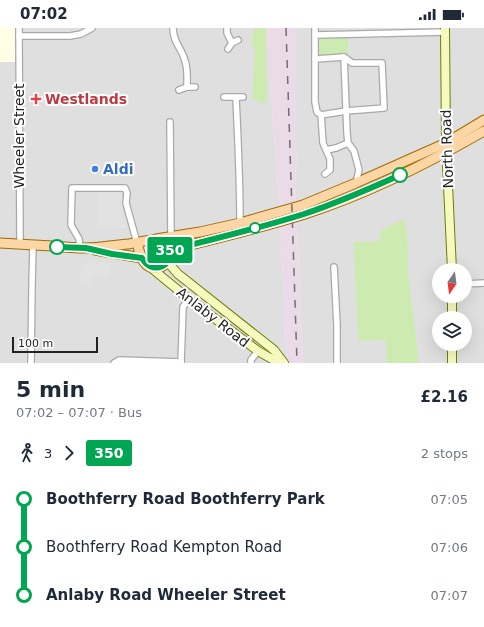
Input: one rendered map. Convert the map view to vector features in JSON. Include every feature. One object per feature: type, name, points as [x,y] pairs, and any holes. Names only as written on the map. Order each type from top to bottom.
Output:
[{"type":"main road","name":"North Road","points":[[445,30],[446,153],[452,263]]},
{"type":"main road","points":[[83,248],[137,243],[171,237],[240,223],[303,205],[446,143],[484,120]]},
{"type":"main road","points":[[170,254],[309,212],[352,197],[446,153],[484,131]]},
{"type":"main road","points":[[137,243],[142,258],[144,262],[150,267],[161,267],[168,261],[170,254],[165,242],[153,240],[144,245],[142,250],[142,258]]},
{"type":"main road","points":[[0,243],[83,248],[142,258]]},
{"type":"main road","name":"Anlaby Road","points":[[170,254],[172,266],[178,274],[274,350],[284,363]]},
{"type":"main road","name":"Anlaby Road","points":[[150,267],[189,299],[258,351],[280,363]]},
{"type":"main road","points":[[452,351],[452,363]]},
{"type":"street","name":"Wheeler Street","points":[[19,28],[20,244]]},
{"type":"street","points":[[19,36],[70,36],[81,34],[92,28]]},
{"type":"street","points":[[173,28],[176,44],[185,60],[187,69],[187,87]]},
{"type":"street","points":[[227,28],[227,33],[232,43]]},
{"type":"street","points":[[315,28],[315,102],[317,112],[321,115],[323,144],[330,160],[330,170],[323,174]]},
{"type":"street","points":[[315,35],[382,31],[445,30]]},
{"type":"street","points":[[228,49],[232,43],[238,40]]},
{"type":"street","points":[[315,59],[344,57],[352,63],[382,63],[384,108],[346,111],[321,115]]},
{"type":"street","points":[[344,57],[348,143],[354,151],[359,170],[356,183]]},
{"type":"street","points":[[179,90],[187,87],[195,87]]},
{"type":"street","points":[[224,97],[243,97]]},
{"type":"street","points":[[236,98],[240,223]]},
{"type":"street","points":[[170,122],[171,237]]},
{"type":"street","points":[[326,150],[348,143]]},
{"type":"street","points":[[359,170],[370,177]]},
{"type":"street","points":[[83,248],[71,226],[72,188],[125,188],[127,193],[126,203],[137,243]]},
{"type":"street","points":[[31,363],[33,245]]},
{"type":"street","points":[[334,267],[338,363]]},
{"type":"street","points":[[472,283],[484,282]]},
{"type":"street","points":[[114,363],[119,360],[181,363],[183,307],[189,299]]},
{"type":"street","points":[[251,363],[251,360],[258,351]]},
{"type":"shaded area","points":[[0,28],[267,28],[279,202],[287,363],[0,363]]},
{"type":"shaded area","points":[[0,28],[15,28],[15,62],[0,62]]},
{"type":"shaded area","points":[[267,28],[297,28],[297,152],[295,184],[303,363],[287,363],[279,202]]},
{"type":"shaded area","points":[[297,28],[484,28],[484,363],[303,363],[295,184],[297,152]]},
{"type":"shaded area","points":[[97,193],[122,193],[122,218],[126,219],[126,228],[97,228]]},
{"type":"shaded area","points":[[88,262],[110,262],[110,276],[91,276],[91,283],[80,283],[80,270],[83,265]]},
{"type":"green space","points":[[254,28],[266,28],[267,100],[265,103],[260,103],[259,100],[252,99],[255,48],[251,45]]},
{"type":"green space","points":[[348,37],[348,54],[320,55],[317,53],[317,41],[320,39]]},
{"type":"green space","points":[[403,219],[407,230],[408,271],[418,363],[387,363],[386,340],[358,341],[354,242],[379,241],[379,232]]},
{"type":"railway","points":[[286,28],[297,363]]},
{"type":"bus line","name":"350","points":[[57,247],[86,248],[112,254],[142,258],[150,267],[157,268],[161,267],[168,261],[170,257],[170,250],[242,232],[305,213],[352,197],[400,175]]},
{"type":"place","name":"Westlands","points":[[36,99]]},
{"type":"place","name":"Aldi","points":[[95,169]]}]
